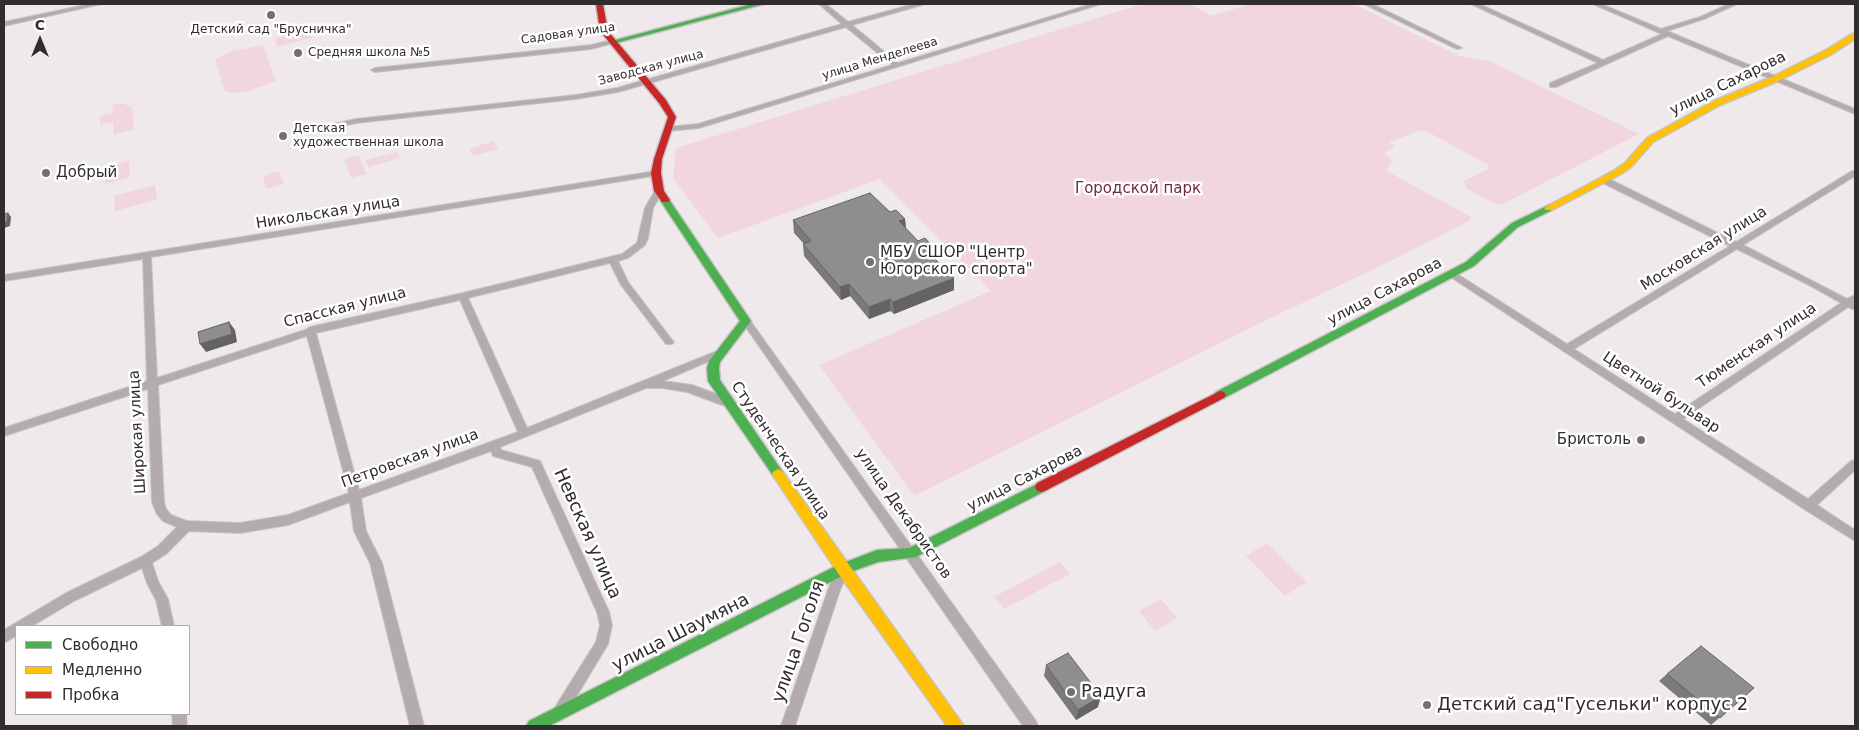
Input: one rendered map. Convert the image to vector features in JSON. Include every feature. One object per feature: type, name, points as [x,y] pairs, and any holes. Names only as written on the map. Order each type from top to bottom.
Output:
[{"type":"street","points":[[4,24],[98,4]]},
{"type":"street","points":[[600,4],[603,29],[670,112],[672,120],[660,151],[656,173],[659,191],[746,321]]},
{"type":"street","name":"Садовая улица","points":[[375,70],[591,47],[760,4]]},
{"type":"street","points":[[822,4],[896,65]]},
{"type":"street","name":"Заводская улица","points":[[322,129],[356,121],[592,95],[646,82],[920,4]]},
{"type":"street","name":"улица Менделеева","points":[[668,129],[699,126],[1092,4]]},
{"type":"street","points":[[1367,4],[1459,48]]},
{"type":"street","points":[[1474,4],[1604,63]]},
{"type":"street","points":[[1596,4],[1855,112]]},
{"type":"street","points":[[1553,85],[1604,63],[1664,33],[1734,4]]},
{"type":"street","name":"улица Сахарова","points":[[911,554],[1451,274],[1478,258],[1502,234],[1515,225],[1628,166],[1650,140],[1718,104],[1775,79],[1829,52],[1855,36]]},
{"type":"street","name":"Никольская улица","points":[[4,278],[147,257],[656,173]]},
{"type":"street","name":"Московская улица","points":[[1567,349],[1855,173]]},
{"type":"street","points":[[1604,180],[1853,303]]},
{"type":"street","name":"Спасская улица","points":[[4,432],[310,330],[613,260],[634,252],[641,245],[650,208],[659,191]]},
{"type":"street","name":"Широкая улица","points":[[147,257],[151,383],[158,502],[160,511],[167,518],[186,526]]},
{"type":"street","points":[[613,260],[624,283],[669,342]]},
{"type":"street","name":"Цветной бульвар","points":[[1451,274],[1855,536]]},
{"type":"street","points":[[463,296],[524,434]]},
{"type":"street","name":"Тюменская улица","points":[[1674,419],[1853,303]]},
{"type":"street","name":"Студенческая улица","points":[[746,321],[715,361],[714,382],[843,569],[956,726]]},
{"type":"street","name":"улица Декабристов","points":[[746,321],[1032,726]]},
{"type":"street","points":[[310,330],[355,496],[360,531],[376,562],[417,726]]},
{"type":"street","name":"Петровская улица","points":[[186,526],[240,528],[274,524],[494,446],[720,353]]},
{"type":"street","name":"Петровская улица","points":[[636,387],[662,384],[675,385],[729,403]]},
{"type":"street","name":"Невская улица","points":[[494,446],[497,453],[536,464],[603,612],[606,625],[602,644],[557,714]]},
{"type":"street","points":[[1808,506],[1855,464]]},
{"type":"street","points":[[23,625],[70,597],[145,561],[162,550],[186,526]]},
{"type":"street","name":"улица Шаумяна","points":[[534,726],[843,569],[877,556],[911,554]]},
{"type":"street","points":[[145,561],[153,583],[162,599],[168,625]]},
{"type":"street","name":"улица Гоголя","points":[[788,726],[834,590],[843,569]]},
{"type":"street","points":[[4,637],[15,630]]},
{"type":"green space","name":"Городской парк","points":[[1142,4],[1190,4],[1212,16],[1249,4],[1354,4],[1459,56],[1489,61],[1639,134],[1501,205],[1495,204],[1466,188],[1464,181],[1488,169],[1487,164],[1426,131],[1419,131],[1389,142],[1395,146],[1385,154],[1392,160],[1387,171],[1471,217],[1469,221],[914,496],[819,365],[991,291],[880,179],[718,238],[673,178],[676,148]]},
{"type":"green space","points":[[309,31],[312,38],[277,47],[274,39]]},
{"type":"green space","points":[[263,45],[276,81],[248,91],[233,93],[225,91],[215,61],[216,59],[232,51]]},
{"type":"green space","points":[[123,103],[132,108],[134,129],[114,135],[113,122],[100,125],[100,116],[113,113],[112,105]]},
{"type":"green space","points":[[493,141],[498,149],[473,156],[469,149]]},
{"type":"green space","points":[[397,152],[400,158],[368,167],[365,160]]},
{"type":"green space","points":[[359,155],[366,174],[351,178],[344,159]]},
{"type":"green space","points":[[129,161],[130,177],[106,184],[104,167]]},
{"type":"green space","points":[[274,172],[280,173],[284,184],[266,189],[263,177]]},
{"type":"green space","points":[[155,185],[157,200],[115,211],[114,196]]},
{"type":"green space","points":[[1267,543],[1307,582],[1285,596],[1246,556]]},
{"type":"green space","points":[[1060,562],[1070,574],[1004,609],[994,597]]},
{"type":"green space","points":[[1161,599],[1177,618],[1155,631],[1139,611]]},
{"type":"building","name":"МБУ СШОР \"Центр Югорского спорта\"","points":[[870,193],[890,212],[896,210],[905,219],[899,221],[918,241],[925,238],[934,248],[927,251],[954,278],[893,302],[890,299],[869,307],[849,284],[840,287],[803,244],[811,241],[793,220]]},
{"type":"building","points":[[8,213],[7,222],[4,223],[4,214]]},
{"type":"building","points":[[229,322],[232,334],[200,344],[198,332]]},
{"type":"building","points":[[1701,646],[1754,688],[1720,718],[1667,674]]},
{"type":"building","points":[[1068,653],[1101,696],[1078,710],[1046,665]]},
{"type":"traffic: fast","points":[[612,42],[760,4]]},
{"type":"traffic: fast","points":[[665,200],[746,321],[715,361],[713,368],[714,381],[778,474]]},
{"type":"traffic: fast","points":[[1220,395],[1470,264],[1515,225],[1549,208]]},
{"type":"traffic: fast","points":[[534,726],[843,569],[877,556],[911,553],[1041,487]]},
{"type":"traffic: slow","points":[[1549,208],[1618,172],[1628,165],[1650,140],[1717,103],[1775,79],[1829,52],[1855,36]]},
{"type":"traffic: slow","points":[[778,474],[843,569],[956,726]]},
{"type":"traffic: jam","points":[[599,4],[604,31],[663,102],[672,117],[658,159],[656,173],[659,191],[665,200]]},
{"type":"traffic: jam","points":[[1041,487],[1220,395]]},
{"type":"place","name":"Детский сад \"Брусничка\"","points":[[271,15]]},
{"type":"place","name":"Средняя школа №5","points":[[298,53]]},
{"type":"place","name":"Детская художественная школа","points":[[283,136]]},
{"type":"place","name":"Добрый","points":[[46,173]]},
{"type":"place","name":"МБУ СШОР \"Центр Югорского спорта\"","points":[[870,262]]},
{"type":"place","name":"Бристоль","points":[[1641,440]]},
{"type":"place","name":"Радуга","points":[[1071,692]]},
{"type":"place","name":"Детский сад\"Гусельки\" корпус 2","points":[[1427,705]]}]
